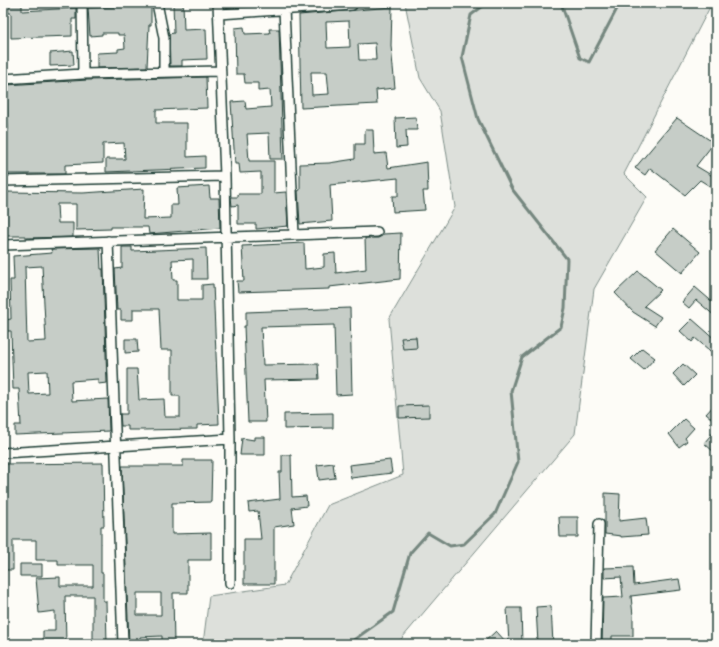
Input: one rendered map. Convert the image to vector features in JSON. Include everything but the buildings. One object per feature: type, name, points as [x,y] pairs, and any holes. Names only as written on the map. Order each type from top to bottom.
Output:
[{"type":"street","points":[[82,3],[83,74]]},
{"type":"street","points":[[157,3],[164,38],[164,72]]},
{"type":"street","points":[[218,3],[225,176],[230,439],[230,583]]},
{"type":"street","points":[[219,14],[352,5]]},
{"type":"street","points":[[284,9],[294,235]]},
{"type":"street","points":[[3,79],[83,74],[220,71]]},
{"type":"street","points":[[3,182],[225,176]]},
{"type":"street","points":[[3,244],[377,232]]},
{"type":"street","points":[[108,241],[114,447],[123,644]]},
{"type":"street","points":[[3,453],[230,439]]},
{"type":"street","points":[[596,644],[599,524]]},
{"type":"shaded area","points":[[405,3],[712,3],[624,174],[647,197],[594,289],[575,434],[397,644],[203,644],[209,596],[285,585],[328,505],[403,475],[389,319],[455,207],[440,111],[420,78]]},
{"type":"waterway","points":[[348,644],[393,612],[410,553],[428,533],[450,546],[464,544],[495,514],[518,462],[511,391],[522,357],[561,327],[565,308],[567,259],[512,189],[478,119],[462,57],[471,15],[487,3]]},
{"type":"waterway","points":[[561,3],[580,58],[589,62],[620,3]]}]
